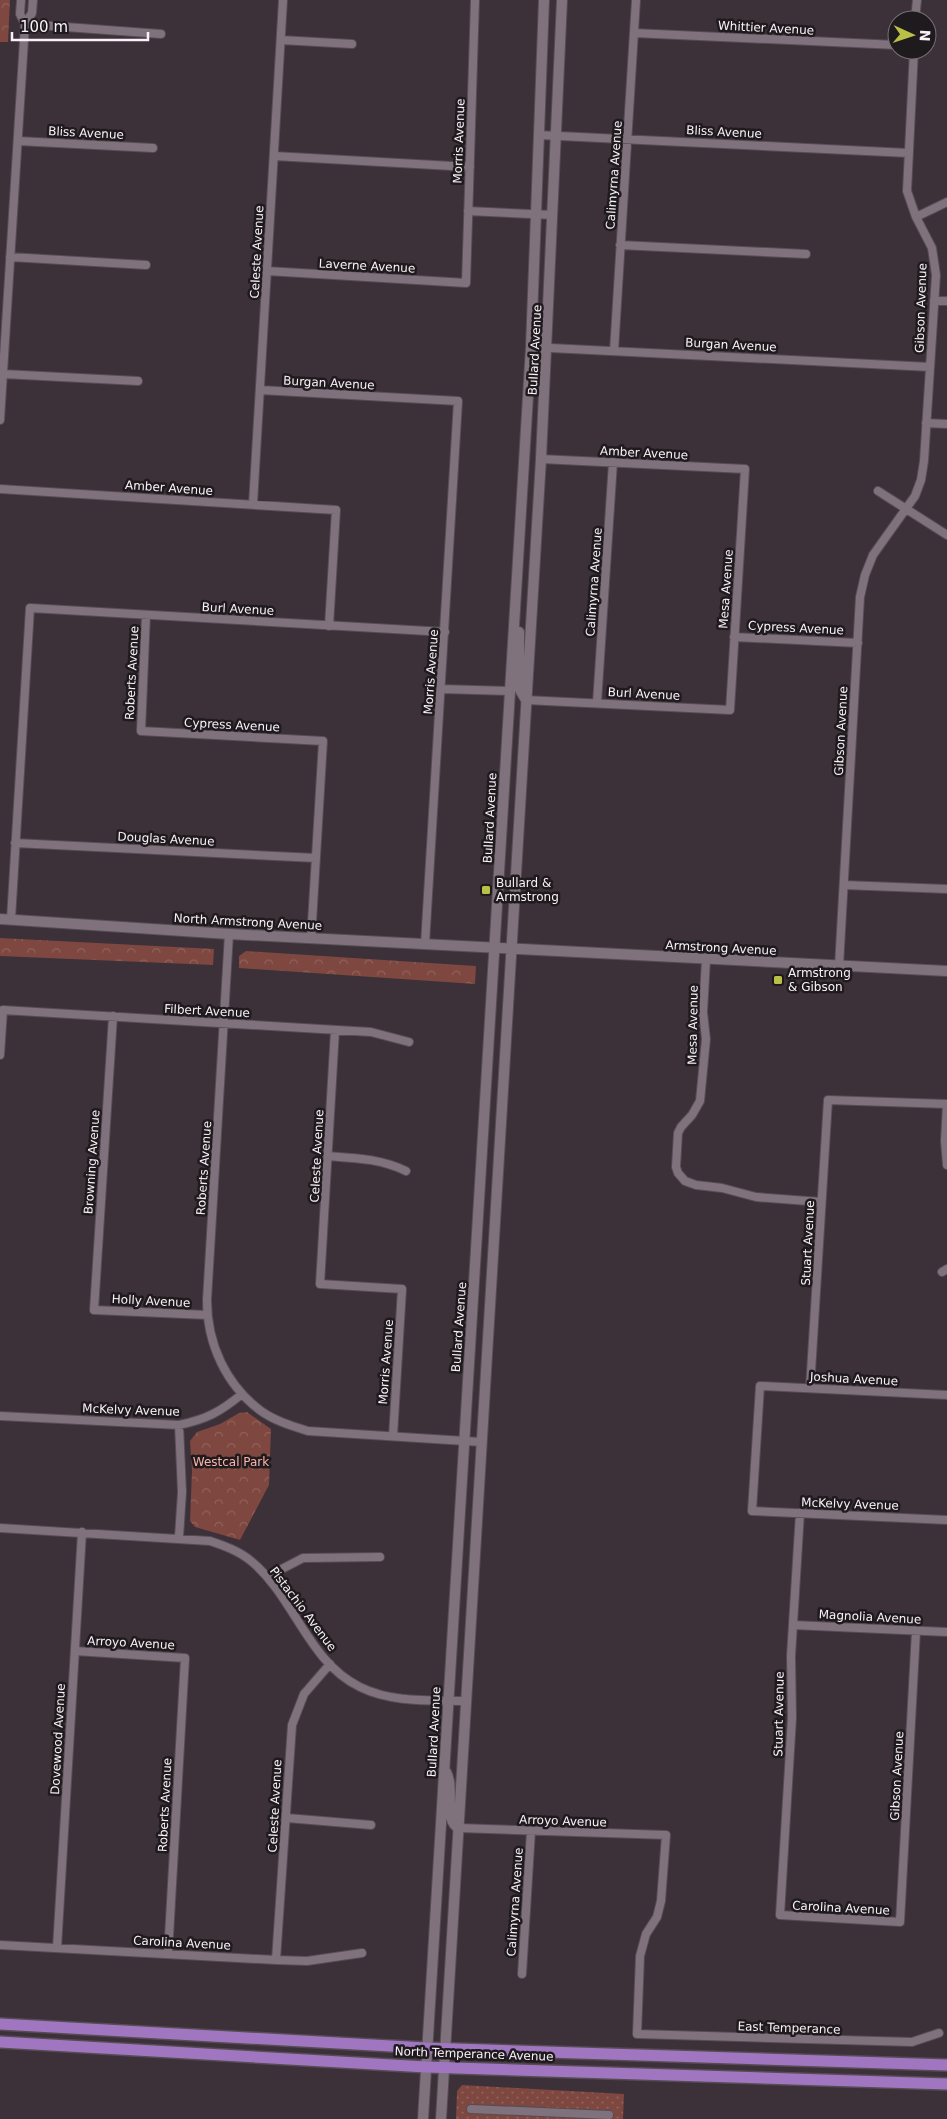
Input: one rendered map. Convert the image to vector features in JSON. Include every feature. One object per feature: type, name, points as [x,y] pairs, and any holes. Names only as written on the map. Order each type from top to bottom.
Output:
[{"type":"main road","name":"Bullard Avenue","points":[[423,2119],[531,347],[544,0]]},
{"type":"main road","name":"Bullard Avenue","points":[[441,2119],[542,459],[562,0]]},
{"type":"main road","name":"Bullard Avenue","points":[[516,609],[520,644],[519,688],[526,700]]},
{"type":"main road","name":"North Armstrong Avenue","points":[[0,919],[311,939],[494,948]]},
{"type":"main road","name":"Armstrong Avenue","points":[[494,948],[947,971]]},
{"type":"main road","points":[[445,1769],[451,1785],[450,1819],[453,1825],[458,1828]]},
{"type":"main road","name":"North Temperance Avenue","points":[[0,2024],[426,2048],[947,2065]]},
{"type":"main road","name":"North Temperance Avenue","points":[[0,2042],[426,2067],[947,2084]]},
{"type":"street","points":[[21,0],[20,14],[25,24]]},
{"type":"street","points":[[0,420],[25,24],[32,13],[33,0]]},
{"type":"street","name":"Celeste Avenue","points":[[253,504],[284,0]]},
{"type":"street","name":"Morris Avenue","points":[[466,283],[475,0]]},
{"type":"street","name":"Calimyrna Avenue","points":[[614,350],[636,0]]},
{"type":"street","points":[[25,24],[161,34]]},
{"type":"street","name":"Whittier Avenue","points":[[634,33],[887,45]]},
{"type":"street","points":[[281,40],[352,44]]},
{"type":"street","name":"Gibson Avenue","points":[[839,966],[860,597],[864,575],[873,554],[906,510],[921,480],[926,423],[936,275],[932,248],[916,217],[907,191],[913,60]]},
{"type":"street","name":"Bliss Avenue","points":[[539,135],[908,153]]},
{"type":"street","name":"Bliss Avenue","points":[[18,141],[153,148]]},
{"type":"street","points":[[274,156],[470,167]]},
{"type":"street","points":[[916,217],[947,202]]},
{"type":"street","points":[[468,211],[553,215]]},
{"type":"street","points":[[620,245],[806,254]]},
{"type":"street","points":[[10,257],[146,265]]},
{"type":"street","name":"Laverne Avenue","points":[[267,271],[466,283]]},
{"type":"street","points":[[934,301],[947,301]]},
{"type":"street","name":"Burgan Avenue","points":[[531,347],[930,366]]},
{"type":"street","points":[[3,374],[138,381]]},
{"type":"street","name":"Burgan Avenue","points":[[260,390],[458,401]]},
{"type":"street","name":"Morris Avenue","points":[[424,944],[458,401]]},
{"type":"street","points":[[926,423],[947,424]]},
{"type":"street","name":"Amber Avenue","points":[[542,459],[745,469]]},
{"type":"street","name":"Calimyrna Avenue","points":[[597,703],[613,462]]},
{"type":"street","name":"Mesa Avenue","points":[[730,710],[745,469]]},
{"type":"street","name":"Amber Avenue","points":[[0,489],[336,510],[329,626]]},
{"type":"street","points":[[878,491],[947,535]]},
{"type":"street","name":"Burl Avenue","points":[[15,843],[30,608],[444,632]]},
{"type":"street","name":"Roberts Avenue","points":[[141,731],[146,615]]},
{"type":"street","name":"Cypress Avenue","points":[[734,637],[858,642]]},
{"type":"street","points":[[441,689],[510,692]]},
{"type":"street","name":"Burl Avenue","points":[[526,700],[730,710]]},
{"type":"street","name":"Cypress Avenue","points":[[141,731],[323,741],[316,858]]},
{"type":"street","points":[[11,919],[15,843]]},
{"type":"street","name":"Douglas Avenue","points":[[15,843],[316,858]]},
{"type":"street","points":[[311,939],[316,858]]},
{"type":"street","points":[[844,885],[947,889]]},
{"type":"street","name":"Roberts Avenue","points":[[229,934],[207,1315],[210,1335],[217,1357],[228,1376],[242,1394]]},
{"type":"street","name":"Mesa Avenue","points":[[706,960],[702,1012],[706,1038],[702,1093],[698,1108],[680,1127],[678,1133],[676,1167],[678,1173],[685,1181],[696,1185],[722,1188],[756,1197],[822,1202]]},
{"type":"street","name":"Filbert Avenue","points":[[0,1055],[3,1010],[370,1032],[409,1042]]},
{"type":"street","name":"Browning Avenue","points":[[94,1310],[113,1016]]},
{"type":"street","name":"Celeste Avenue","points":[[336,1030],[320,1284],[402,1289]]},
{"type":"street","name":"Stuart Avenue","points":[[810,1388],[828,1100],[947,1104]]},
{"type":"street","points":[[947,1104],[945,1141],[947,1165]]},
{"type":"street","points":[[328,1156],[368,1159],[390,1163],[406,1171]]},
{"type":"street","name":"Morris Avenue","points":[[392,1436],[402,1289]]},
{"type":"street","name":"Holly Avenue","points":[[94,1310],[207,1315]]},
{"type":"street","name":"Joshua Avenue","points":[[752,1511],[760,1386],[947,1394]]},
{"type":"street","points":[[242,1394],[262,1412],[282,1422],[308,1431],[481,1442]]},
{"type":"street","name":"McKelvy Avenue","points":[[0,1416],[179,1425],[202,1420],[223,1410],[242,1394]]},
{"type":"street","points":[[179,1425],[182,1492],[179,1537]]},
{"type":"street","name":"McKelvy Avenue","points":[[752,1511],[947,1520]]},
{"type":"street","name":"Stuart Avenue","points":[[780,1915],[800,1513]]},
{"type":"street","name":"Pistachio Avenue","points":[[0,1528],[179,1537],[210,1541],[233,1549],[251,1561],[268,1578],[330,1664],[359,1687],[394,1698],[466,1701]]},
{"type":"street","name":"Dovewood Avenue","points":[[57,1948],[82,1532]]},
{"type":"street","points":[[268,1578],[303,1558],[380,1557]]},
{"type":"street","name":"Magnolia Avenue","points":[[793,1625],[947,1632]]},
{"type":"street","name":"Gibson Avenue","points":[[900,1922],[916,1631]]},
{"type":"street","name":"Arroyo Avenue","points":[[75,1651],[185,1658]]},
{"type":"street","name":"Roberts Avenue","points":[[168,1954],[185,1658]]},
{"type":"street","name":"Celeste Avenue","points":[[276,1960],[290,1740],[296,1710],[313,1682],[330,1664]]},
{"type":"street","points":[[286,1818],[371,1825]]},
{"type":"street","name":"Arroyo Avenue","points":[[458,1828],[666,1835],[661,1901],[657,1917],[646,1934],[640,1956],[637,2034]]},
{"type":"street","name":"Calimyrna Avenue","points":[[522,1974],[530,1831]]},
{"type":"street","name":"Carolina Avenue","points":[[780,1915],[900,1922]]},
{"type":"street","name":"Carolina Avenue","points":[[0,1945],[307,1961],[362,1953]]},
{"type":"street","name":"East Temperance","points":[[637,2034],[912,2042],[939,2033]]},
{"type":"street","points":[[470,2109],[555,2116],[609,2115]]},
{"type":"green space","points":[[0,0],[10,0],[8,42],[0,42]]},
{"type":"green space","points":[[0,938],[214,949],[213,965],[0,956]]},
{"type":"green space","points":[[246,951],[476,966],[475,984],[239,968],[239,956]]},
{"type":"green space","name":"Westcal Park","points":[[247,1412],[271,1429],[269,1485],[240,1540],[195,1527],[190,1521],[192,1471],[190,1441],[197,1432],[220,1424],[239,1413]]},
{"type":"green space","points":[[462,2085],[624,2094],[623,2119],[456,2119],[457,2091]]},
{"type":"place","name":"Bullard & Armstrong","points":[[486,890]]},
{"type":"place","name":"Armstrong & Gibson","points":[[778,980]]}]
